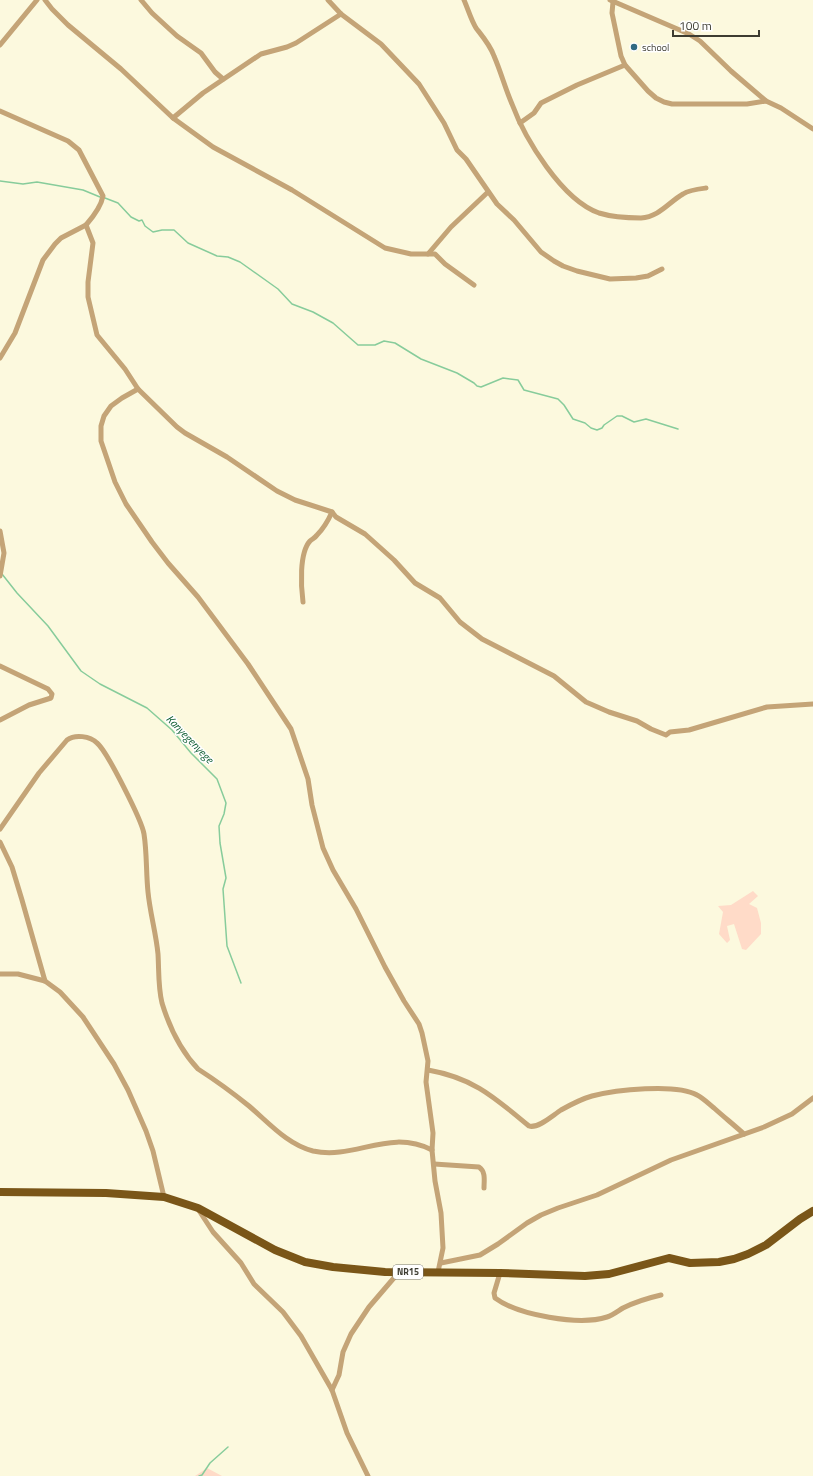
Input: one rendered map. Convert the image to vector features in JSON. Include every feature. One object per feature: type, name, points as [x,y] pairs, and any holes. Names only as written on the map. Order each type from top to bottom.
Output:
[{"type":"highway","name":"NR15","points":[[0,1192],[141,1194],[164,1197],[198,1208],[275,1250],[305,1262],[320,1266],[355,1270],[399,1272],[585,1276],[610,1274],[669,1258],[690,1263],[719,1262],[734,1259],[766,1245],[813,1211]]},
{"type":"street","points":[[0,45],[37,0]]},
{"type":"street","points":[[45,0],[68,25],[121,69],[173,118],[213,147],[292,190],[385,248],[411,254],[435,254],[451,269],[474,285]]},
{"type":"street","points":[[141,0],[152,13],[177,36],[201,53],[215,72],[223,79]]},
{"type":"street","points":[[328,0],[341,14],[382,44],[419,84],[444,123],[457,150],[466,159],[497,204],[518,225],[541,252],[564,266],[577,271],[610,279],[648,276],[662,269]]},
{"type":"street","points":[[464,0],[476,28],[494,54],[512,104],[541,160],[552,174],[584,205],[599,213],[627,218],[643,218],[666,208],[682,194],[706,188]]},
{"type":"street","points":[[766,101],[747,104],[672,104],[664,102],[648,91],[625,65],[621,56],[611,1],[689,34],[700,41],[731,71],[766,101],[813,129]]},
{"type":"street","points":[[173,118],[203,93],[261,54],[287,47],[300,41],[341,14]]},
{"type":"street","points":[[520,122],[534,113],[538,106],[546,100],[625,65]]},
{"type":"street","points":[[0,111],[68,141],[79,150],[103,196],[100,207],[95,211],[86,224],[58,241],[43,260],[16,333],[0,358]]},
{"type":"street","points":[[428,254],[451,227],[488,192]]},
{"type":"street","points":[[86,224],[93,243],[88,282],[88,297],[97,335],[125,369],[138,389],[185,433],[227,456],[277,491],[295,500],[332,512],[336,517],[365,534],[394,560],[415,584],[440,598],[460,622],[482,639],[554,676],[586,702],[609,712],[637,721],[666,735],[670,732],[689,730],[767,707],[813,704]]},
{"type":"street","points":[[138,389],[111,406],[104,416],[101,426],[101,440],[115,482],[126,504],[152,542],[168,564],[198,597],[248,664],[290,729],[308,779],[312,805],[323,848],[333,870],[356,909],[385,967],[419,1024],[424,1043],[428,1070],[426,1082],[433,1133],[432,1150],[435,1181],[441,1213],[444,1248],[438,1272]]},
{"type":"street","points":[[303,602],[300,583],[304,551],[310,541],[317,536],[326,525],[332,512]]},
{"type":"street","points":[[0,531],[4,553],[0,576]]},
{"type":"street","points":[[0,666],[48,689],[52,696],[51,698],[29,704],[0,720]]},
{"type":"street","points":[[0,830],[39,773],[67,740],[74,736],[94,741],[105,753],[143,828],[148,892],[158,951],[161,995],[170,1026],[192,1062],[198,1069],[298,1146],[324,1152],[354,1151],[382,1143],[403,1142],[415,1143],[432,1150]]},
{"type":"street","points":[[0,842],[12,867],[45,981]]},
{"type":"street","points":[[0,974],[18,974],[45,981],[60,992],[83,1017],[120,1074],[146,1131],[164,1197]]},
{"type":"street","points":[[428,1070],[452,1075],[479,1088],[492,1096],[532,1127],[538,1126],[563,1109],[592,1096],[626,1091],[664,1088],[680,1090],[698,1095],[744,1134]]},
{"type":"street","points":[[441,1263],[480,1255],[498,1244],[527,1222],[541,1215],[596,1195],[671,1160],[764,1127],[792,1114],[813,1098]]},
{"type":"street","points":[[434,1164],[479,1167],[484,1173],[484,1188]]},
{"type":"street","points":[[198,1208],[213,1232],[241,1263],[254,1284],[292,1323],[332,1390],[347,1433],[368,1476]]},
{"type":"street","points":[[332,1390],[339,1375],[343,1352],[351,1334],[369,1307],[399,1272]]},
{"type":"street","points":[[500,1273],[494,1293],[495,1298],[522,1311],[550,1317],[596,1320],[608,1317],[645,1299],[661,1295]]},
{"type":"shaded area","points":[[753,891],[758,896],[749,904],[757,908],[761,923],[761,934],[746,950],[742,949],[734,924],[727,926],[730,940],[727,943],[719,934],[723,912],[718,906],[731,905]]},
{"type":"shaded area","points":[[207,1468],[222,1476],[195,1476]]},
{"type":"waterway","points":[[0,181],[23,184],[37,182],[83,190],[100,197]]},
{"type":"waterway","points":[[105,198],[118,203],[131,217],[139,221],[142,220],[145,226],[153,232],[174,230],[188,243],[217,256],[228,257],[240,262],[278,289],[292,304],[313,312],[333,323],[358,345],[375,345],[384,341],[395,343],[421,359],[457,373],[481,387],[503,378],[518,380],[524,390],[558,399],[573,419],[585,423],[591,428],[597,430],[602,428],[617,416],[622,416],[634,422],[646,419],[678,429]]},
{"type":"waterway","name":"Kanyegenyege","points":[[2,574],[17,593],[48,626],[81,671],[100,684],[147,708],[172,730],[191,753],[217,779],[226,803],[224,814],[219,826],[220,843],[226,878],[223,889],[227,946],[241,983]]},
{"type":"waterway","points":[[199,1476],[202,1475],[210,1463],[228,1447]]},
{"type":"place","name":"school","points":[[634,47]]}]
